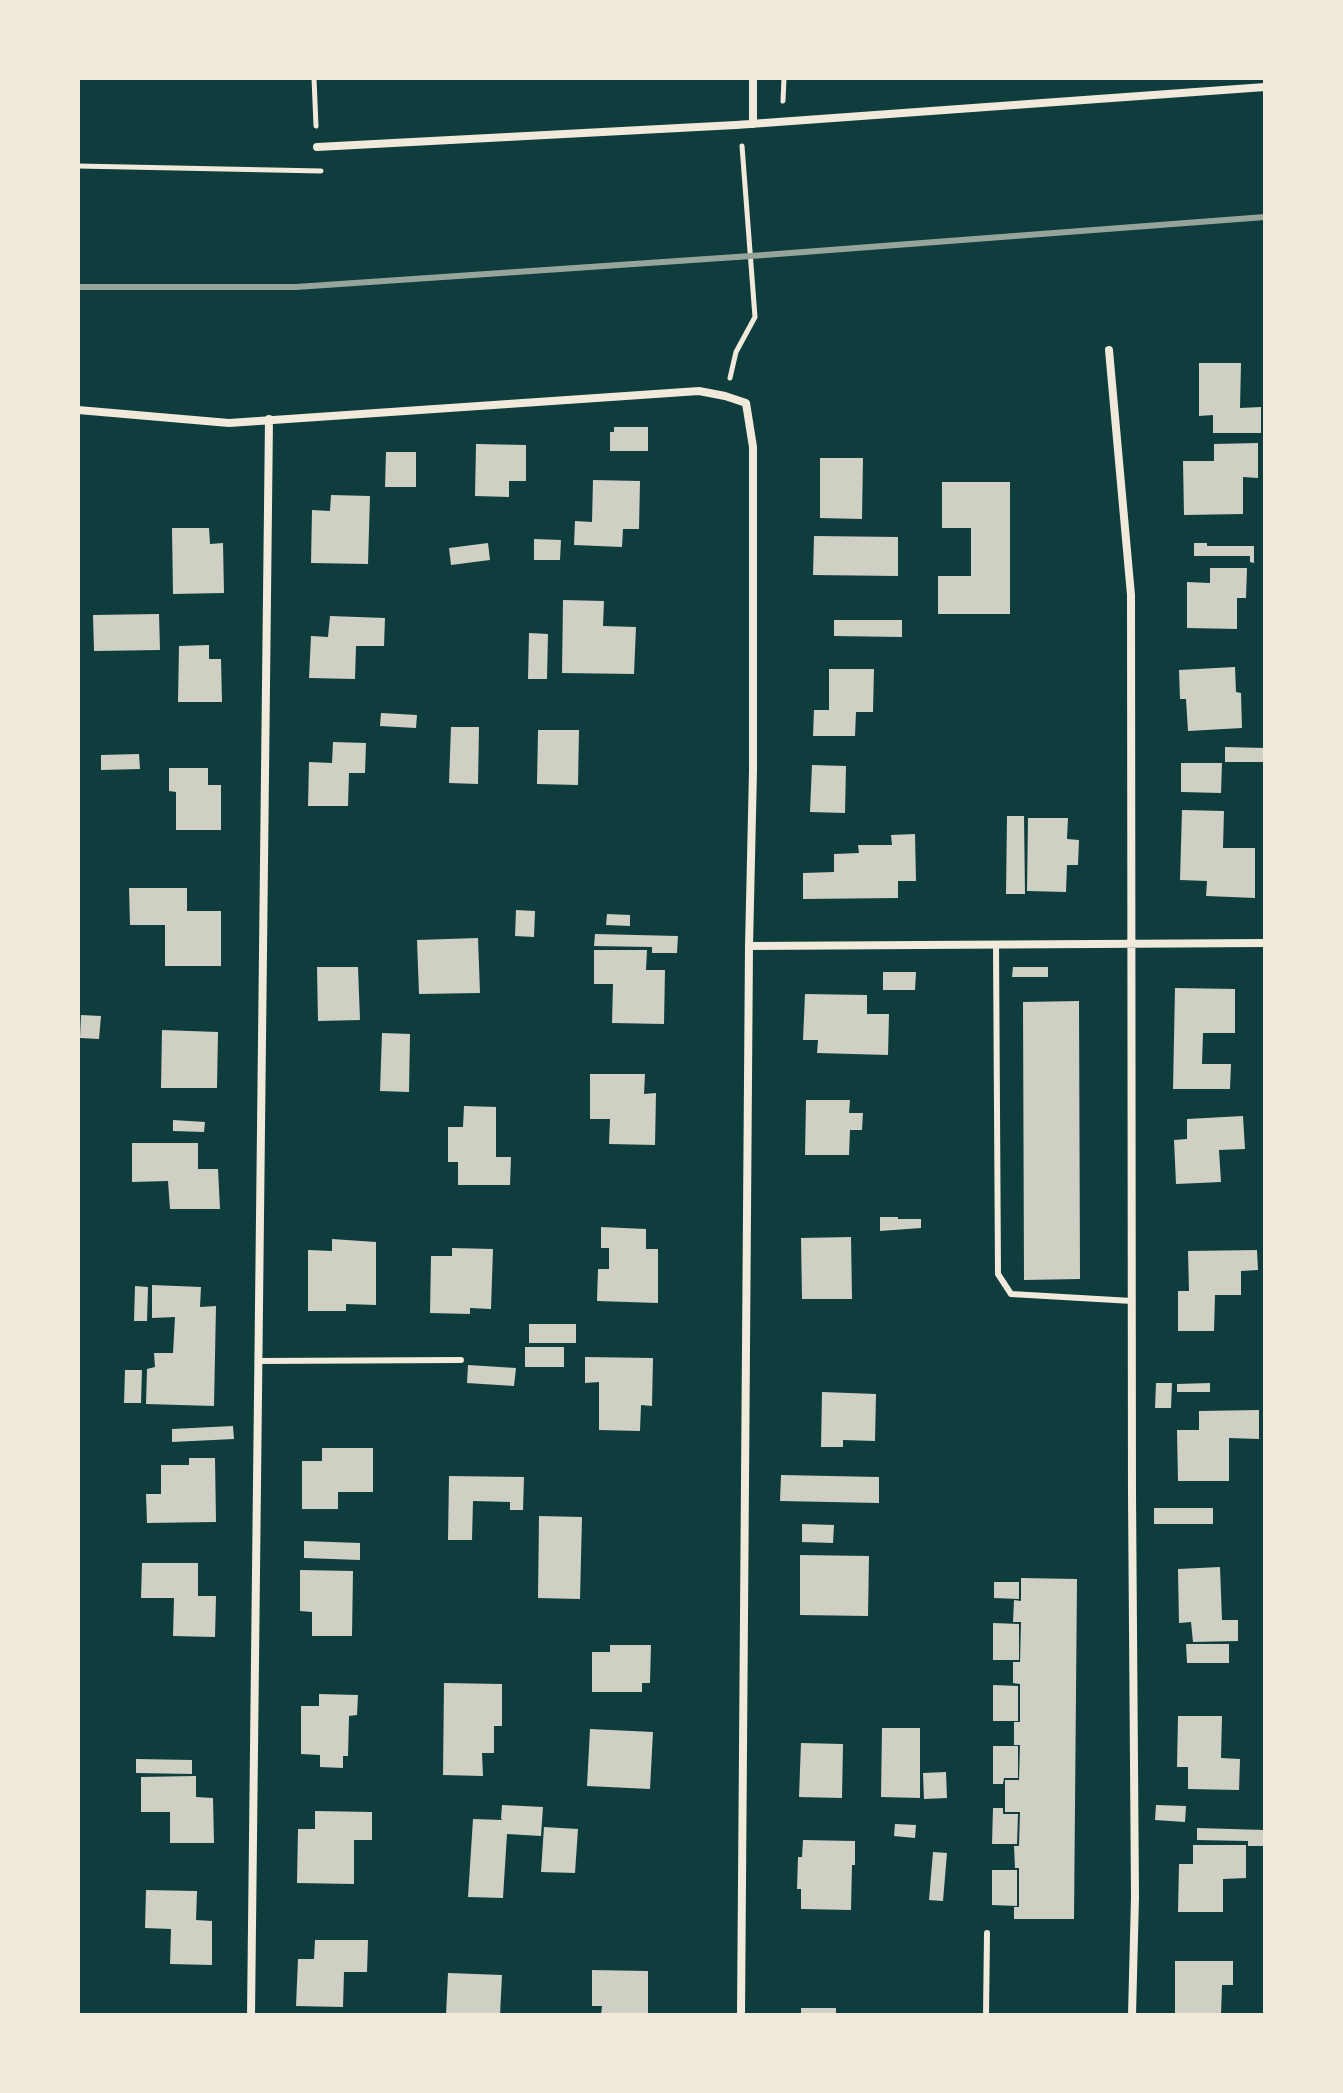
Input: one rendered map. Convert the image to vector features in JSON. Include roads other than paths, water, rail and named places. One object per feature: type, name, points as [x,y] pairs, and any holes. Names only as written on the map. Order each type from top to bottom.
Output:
[{"type":"street","points":[[753,78],[753,124]]},
{"type":"street","points":[[317,147],[753,124],[1265,87]]},
{"type":"street","points":[[1109,350],[1131,595],[1135,1897],[1132,2015]]},
{"type":"street","points":[[78,410],[229,423],[699,391],[746,403],[753,447],[753,771],[741,2015]]},
{"type":"street","points":[[251,2015],[269,419]]},
{"type":"street","points":[[749,946],[1265,943]]},
{"type":"lane","points":[[996,945],[998,1274],[1011,1294],[1132,1301]]},
{"type":"lane","points":[[259,1361],[461,1360]]},
{"type":"lane","points":[[986,2015],[987,1933]]},
{"type":"railway","points":[[78,287],[296,287],[1265,217]]}]
